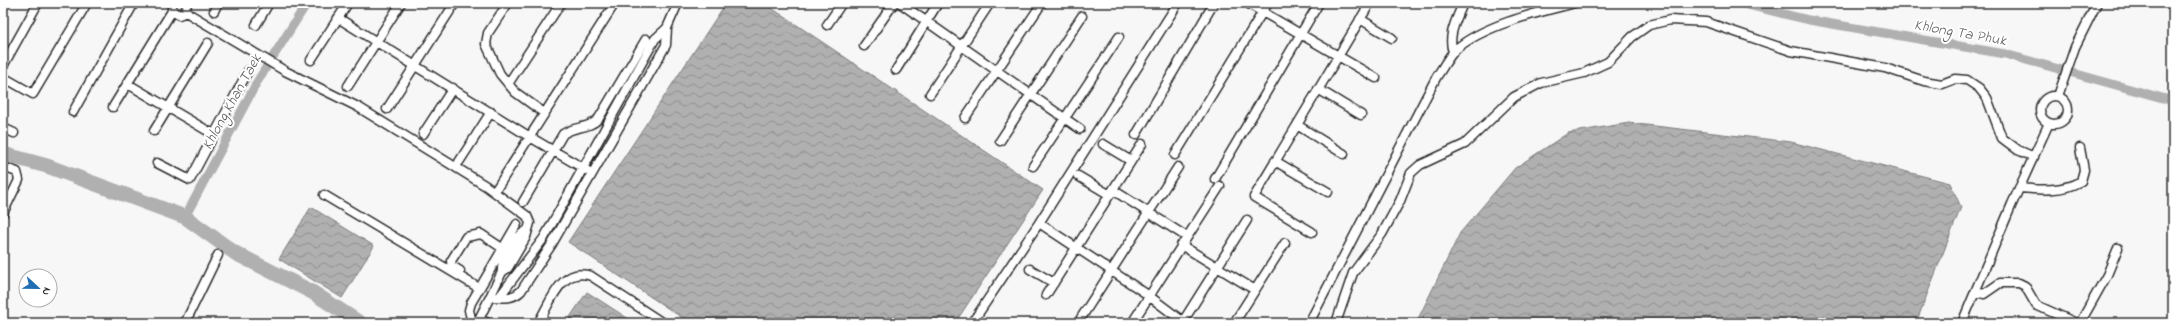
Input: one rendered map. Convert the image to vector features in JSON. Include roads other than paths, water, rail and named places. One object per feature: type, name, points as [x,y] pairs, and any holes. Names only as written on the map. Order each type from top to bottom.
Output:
[{"type":"street","points":[[3,66],[38,3]]},
{"type":"street","points":[[3,77],[33,94],[87,3]]},
{"type":"street","points":[[186,12],[187,3]]},
{"type":"street","points":[[256,25],[269,3]]},
{"type":"street","points":[[311,60],[348,3]]},
{"type":"street","points":[[348,86],[401,3]]},
{"type":"street","points":[[387,109],[455,3]]},
{"type":"street","points":[[508,3],[486,39],[486,44],[500,74],[508,84],[515,92],[544,114]]},
{"type":"street","points":[[508,84],[561,3]]},
{"type":"street","points":[[497,188],[615,3]]},
{"type":"street","points":[[490,296],[516,296],[552,244],[666,45],[667,28],[678,3]]},
{"type":"street","points":[[826,25],[842,3]]},
{"type":"street","points":[[864,46],[894,3]]},
{"type":"street","points":[[900,3],[1080,129]]},
{"type":"street","points":[[896,70],[938,3]]},
{"type":"street","points":[[930,94],[990,3]]},
{"type":"street","points":[[965,118],[1042,3]]},
{"type":"street","points":[[972,323],[1039,223],[1178,3]]},
{"type":"street","points":[[1136,135],[1214,3]]},
{"type":"street","points":[[1247,3],[1376,78]]},
{"type":"street","points":[[1175,155],[1268,3]]},
{"type":"street","points":[[1132,323],[1187,237],[1319,3]]},
{"type":"street","points":[[1312,232],[1254,197],[1370,3]]},
{"type":"street","points":[[1454,52],[1450,43],[1451,36],[1463,3]]},
{"type":"street","points":[[1540,3],[1544,11]]},
{"type":"street","points":[[1309,323],[1438,76],[1454,52],[1467,40],[1482,32],[1544,11],[1575,3]]},
{"type":"street","points":[[2058,96],[2071,60],[2097,3]]},
{"type":"street","points":[[73,112],[129,4]]},
{"type":"street","points":[[113,107],[128,84],[172,7],[179,15],[186,12]]},
{"type":"street","points":[[186,12],[285,71],[358,107],[486,186],[527,216],[530,223],[526,231],[526,236],[512,262],[502,272],[475,322]]},
{"type":"street","points":[[1000,140],[1082,16]]},
{"type":"street","points":[[338,18],[415,64],[530,137],[554,149],[592,173]]},
{"type":"street","points":[[1360,19],[1392,38]]},
{"type":"street","points":[[1336,323],[1353,273],[1382,234],[1400,201],[1411,173],[1420,165],[1465,144],[1514,97],[1542,83],[1584,73],[1608,62],[1632,37],[1649,25],[1670,20],[1706,22],[1791,50],[1885,68],[1924,81],[1942,84],[1956,79],[1967,80],[1979,88],[1987,98],[2002,138],[2018,150],[2034,157]]},
{"type":"street","points":[[500,296],[535,252],[544,238],[654,39],[667,28]]},
{"type":"street","points":[[1033,166],[1120,37]]},
{"type":"street","points":[[523,202],[562,134],[569,130],[594,124],[599,118],[646,39]]},
{"type":"street","points":[[154,131],[208,44]]},
{"type":"street","points":[[157,163],[190,180],[213,134],[248,71]]},
{"type":"street","points":[[128,84],[213,134]]},
{"type":"street","points":[[423,134],[452,88]]},
{"type":"street","points":[[1318,89],[1361,115]]},
{"type":"street","points":[[2058,96],[2066,102],[2068,112],[2066,117],[2059,123],[2049,123],[2045,121],[2040,112],[2042,103],[2049,97],[2058,96]]},
{"type":"street","points":[[621,100],[631,107]]},
{"type":"street","points":[[459,162],[491,112]]},
{"type":"street","points":[[1962,323],[2019,188],[2049,123]]},
{"type":"street","points":[[1296,125],[1344,154]]},
{"type":"street","points":[[3,128],[14,133]]},
{"type":"street","points":[[1103,144],[1131,161]]},
{"type":"street","points":[[1046,295],[1142,144]]},
{"type":"street","points":[[2019,188],[2050,190],[2074,185],[2081,181],[2084,170],[2080,148]]},
{"type":"street","points":[[1275,161],[1328,192]]},
{"type":"street","points":[[3,166],[17,172],[19,180],[3,214]]},
{"type":"street","points":[[1081,318],[1178,167]]},
{"type":"street","points":[[1078,176],[1148,213],[1187,237]]},
{"type":"street","points":[[324,195],[480,286]]},
{"type":"street","points":[[1039,223],[1149,296],[1183,323],[1247,220]]},
{"type":"street","points":[[502,272],[500,259],[502,248],[517,224]]},
{"type":"street","points":[[475,322],[469,310],[480,286],[520,234],[526,231]]},
{"type":"street","points":[[480,286],[452,266],[451,261],[466,237],[471,234],[485,236],[502,248]]},
{"type":"street","points":[[544,238],[552,244]]},
{"type":"street","points":[[1234,323],[1285,243]]},
{"type":"street","points":[[1181,245],[1254,290]]},
{"type":"street","points":[[2080,323],[2107,275],[2118,248]]},
{"type":"street","points":[[535,252],[543,258]]},
{"type":"street","points":[[185,323],[218,255]]},
{"type":"street","points":[[1030,269],[1054,283]]},
{"type":"street","points":[[538,323],[564,279],[576,274],[590,276],[663,323]]},
{"type":"street","points":[[1976,292],[1984,294],[2000,283],[2019,283],[2025,286],[2036,306],[2076,323]]},
{"type":"street","points":[[475,322],[488,323]]},
{"type":"water","points":[[726,3],[764,3],[1043,190],[955,323],[690,323],[568,242]]},
{"type":"water","points":[[1629,123],[1791,142],[1950,183],[1961,207],[1916,323],[1416,323],[1460,233],[1515,168],[1568,133]]},
{"type":"water","points":[[311,207],[374,246],[342,298],[279,259]]},
{"type":"water","points":[[587,292],[635,323],[566,323]]},
{"type":"waterway","name":"Khlong Khan Taek","points":[[185,217],[257,82],[307,3]]},
{"type":"waterway","name":"Khlong Ta Phuk","points":[[1739,3],[1809,20],[2005,54],[2173,101]]},
{"type":"waterway","points":[[3,154],[47,166],[185,217],[235,253],[312,292],[360,323]]}]
